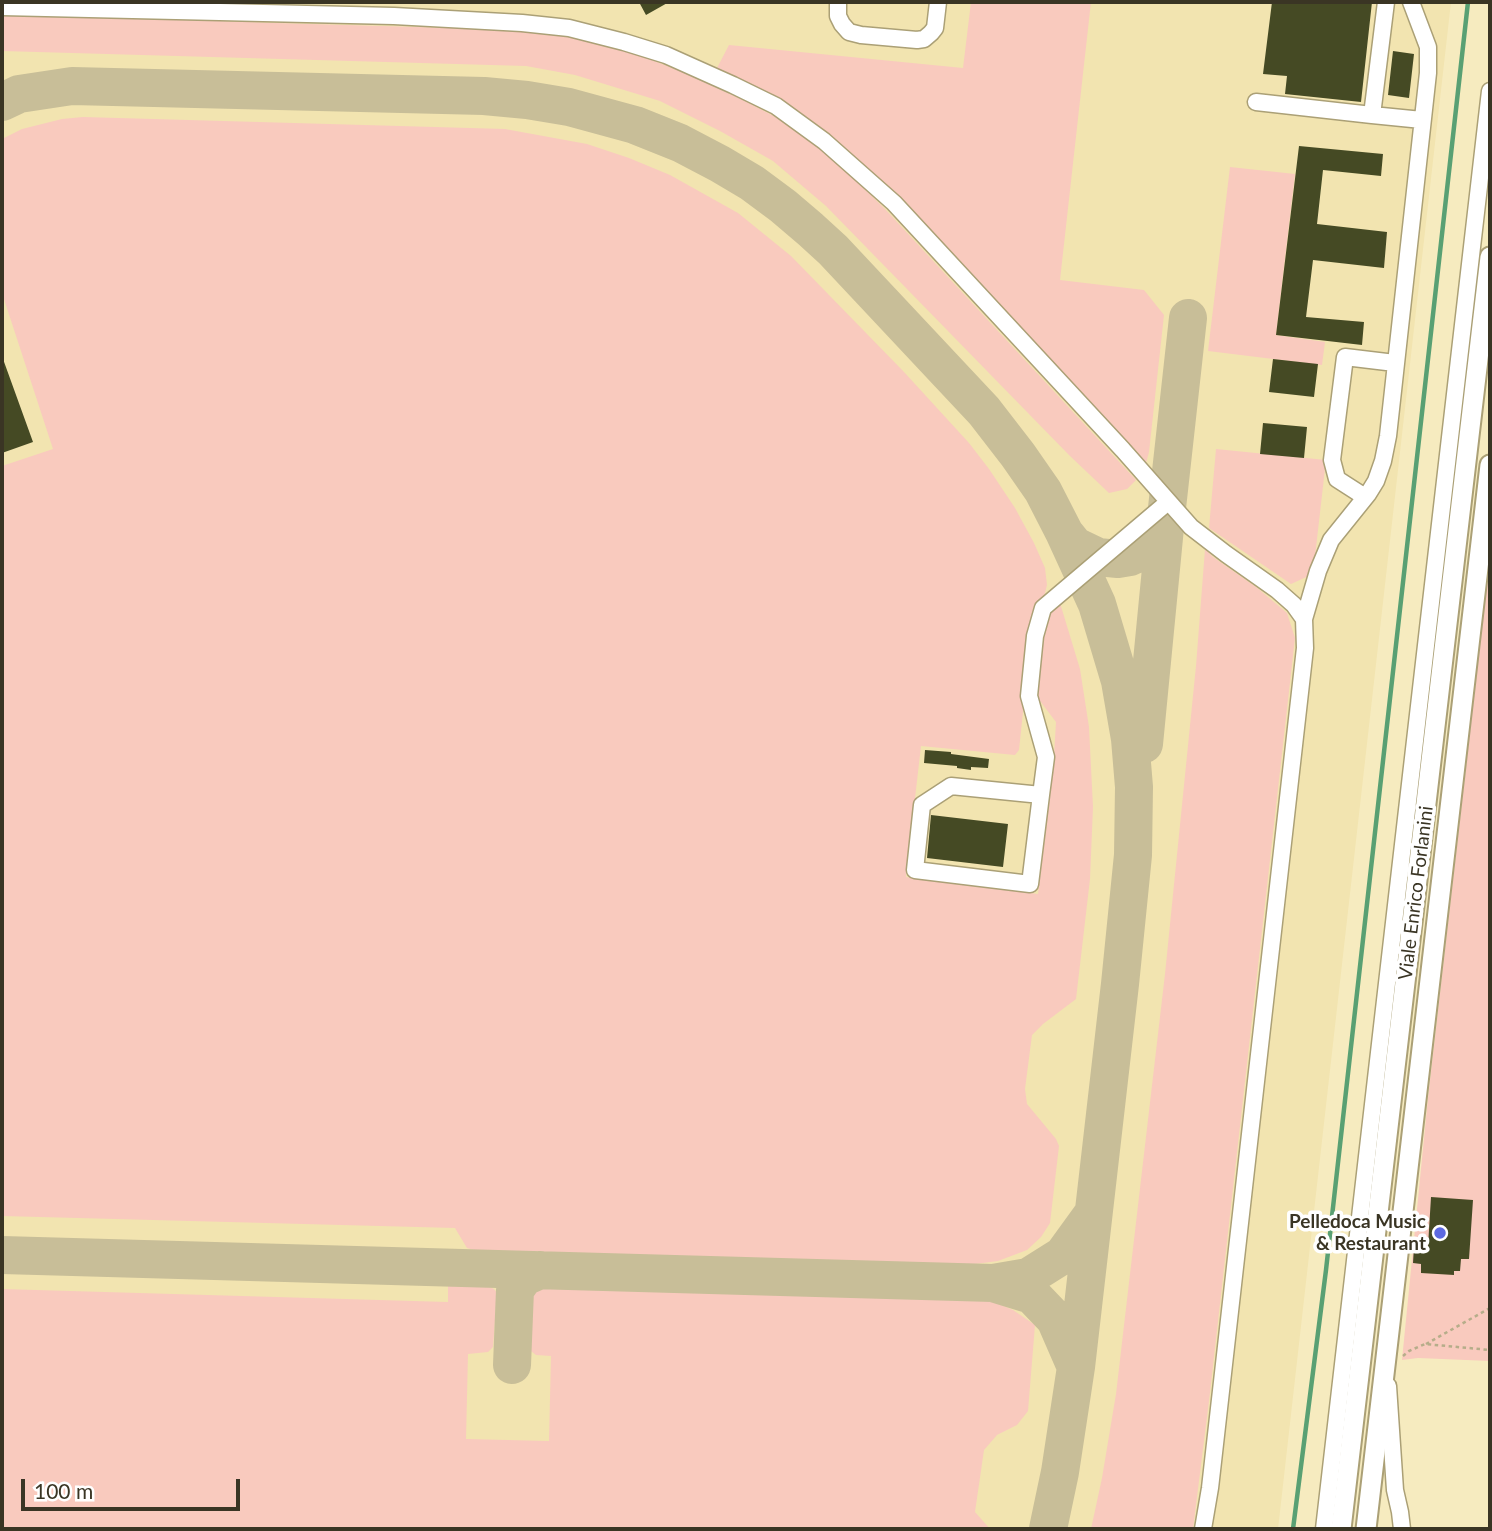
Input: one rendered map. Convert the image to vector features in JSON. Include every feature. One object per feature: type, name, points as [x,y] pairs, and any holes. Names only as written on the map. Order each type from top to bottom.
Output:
[{"type":"main road","name":"Viale Enrico Forlanini","points":[[1342,1529],[1490,257]]},
{"type":"main road","name":"Viale Enrico Forlanini","points":[[1366,1529],[1393,1360],[1486,535],[1490,464]]},
{"type":"lane","points":[[838,2],[838,16],[849,32],[916,40],[924,39],[935,28],[938,2]]},
{"type":"lane","points":[[1372,115],[1387,2]]},
{"type":"lane","points":[[1203,1529],[1305,648],[1304,620],[1318,571],[1331,540],[1376,481],[1388,436],[1428,72],[1428,47],[1412,2]]},
{"type":"lane","points":[[2,7],[394,16],[569,28],[666,55],[776,106],[824,141],[894,203],[1191,527],[1277,590],[1294,605],[1304,620]]},
{"type":"lane","points":[[1324,1529],[1490,91]]},
{"type":"lane","points":[[1256,103],[1422,120]]},
{"type":"lane","points":[[1365,497],[1337,479],[1332,460],[1345,357],[1395,363]]},
{"type":"lane","points":[[1041,795],[951,786],[922,805],[915,870],[1030,884],[1041,795],[1045,757],[1029,695],[1035,636],[1043,608],[1168,502]]},
{"type":"lane","points":[[1393,1360],[1395,1490],[1402,1529]]},
{"type":"path","points":[[1393,1360],[1490,1308]]},
{"type":"path","points":[[1425,1345],[1490,1350]]},
{"type":"shaded area","points":[[2,2],[1451,2],[1278,1529],[2,1529]]},
{"type":"shaded area","points":[[971,2],[1091,2],[1060,280],[1144,290],[1164,315],[1149,452],[1145,467],[953,256],[751,86],[717,68],[729,45],[963,68]]},
{"type":"shaded area","points":[[2,13],[524,30],[587,40],[639,55],[685,73],[791,125],[838,163],[885,209],[1136,480],[1127,489],[1109,493],[826,206],[773,161],[660,101],[575,75],[526,66],[2,51]]},
{"type":"shaded area","points":[[83,117],[505,129],[587,144],[629,158],[670,175],[738,213],[791,256],[969,443],[1015,508],[1045,568],[1047,585],[1032,626],[1019,750],[1015,755],[921,746],[906,877],[1038,894],[1056,722],[1034,693],[1043,622],[1050,608],[1060,603],[1080,669],[1089,727],[1093,807],[1090,879],[1076,999],[1032,1035],[1025,1089],[1027,1104],[1059,1146],[1050,1223],[1041,1237],[1027,1250],[998,1261],[967,1265],[474,1250],[467,1248],[455,1228],[2,1216],[2,466],[53,449],[2,293],[2,139],[22,129]]},
{"type":"shaded area","points":[[1230,167],[1295,174],[1276,335],[1325,342],[1322,365],[1208,351]]},
{"type":"shaded area","points":[[1216,449],[1326,460],[1313,574],[1291,584],[1209,528]]},
{"type":"shaded area","points":[[1205,549],[1287,613],[1295,638],[1209,1401],[1193,1529],[1091,1529],[1116,1394],[1165,974]]},
{"type":"shaded area","points":[[1490,557],[1490,1361],[1418,1358],[1402,1360],[1428,1098]]},
{"type":"shaded area","points":[[448,1286],[489,1287],[497,1293],[493,1347],[488,1352],[468,1354],[466,1439],[549,1441],[551,1356],[536,1355],[530,1348],[533,1295],[540,1286],[970,1298],[992,1301],[1013,1310],[1035,1325],[1028,1411],[1017,1425],[997,1435],[984,1450],[975,1512],[990,1529],[2,1529],[2,1289],[448,1302]]},
{"type":"building","points":[[639,2],[669,2],[646,15]]},
{"type":"building","points":[[1272,2],[1372,2],[1361,102],[1285,94],[1287,76],[1263,74]]},
{"type":"building","points":[[1393,51],[1414,54],[1409,98],[1388,95]]},
{"type":"building","points":[[1299,146],[1383,154],[1381,176],[1323,170],[1317,224],[1387,232],[1384,268],[1313,260],[1306,317],[1364,322],[1362,345],[1276,335]]},
{"type":"building","points":[[1273,359],[1318,364],[1314,397],[1269,392]]},
{"type":"building","points":[[2,360],[33,442],[2,453]]},
{"type":"building","points":[[1263,423],[1307,427],[1304,458],[1260,454]]},
{"type":"building","points":[[925,750],[989,759],[988,768],[971,767],[971,770],[924,763]]},
{"type":"building","points":[[931,815],[1008,824],[1003,867],[927,858]]},
{"type":"building","points":[[1431,1197],[1473,1200],[1469,1259],[1461,1259],[1460,1271],[1454,1271],[1454,1275],[1421,1273],[1421,1264],[1413,1263],[1414,1246],[1428,1246]]},
{"type":"waterway","points":[[1293,1529],[1326,1270],[1468,2]]},
{"type":"taxiway","points":[[2,102],[19,94],[72,86],[484,96],[569,107],[635,125],[680,143],[752,183],[810,229],[833,250],[984,411],[1018,455],[1043,491],[1097,604],[1120,681],[1130,739],[1134,787],[1133,855],[1076,1367],[1060,1472],[1048,1529]]},
{"type":"taxiway","points":[[1144,744],[1188,318]]},
{"type":"taxiway","points":[[1067,536],[1075,546],[1098,557],[1130,557],[1141,552],[1161,534],[1166,517]]},
{"type":"taxiway","points":[[2,1255],[993,1283],[1028,1277],[1063,1255],[1092,1215]]},
{"type":"taxiway","points":[[512,1365],[515,1290],[524,1277],[540,1270]]},
{"type":"taxiway","points":[[993,1283],[1032,1295],[1055,1319],[1075,1365]]},
{"type":"place","name":"Pelledoca Music & Restaurant","points":[[1440,1233]]}]
